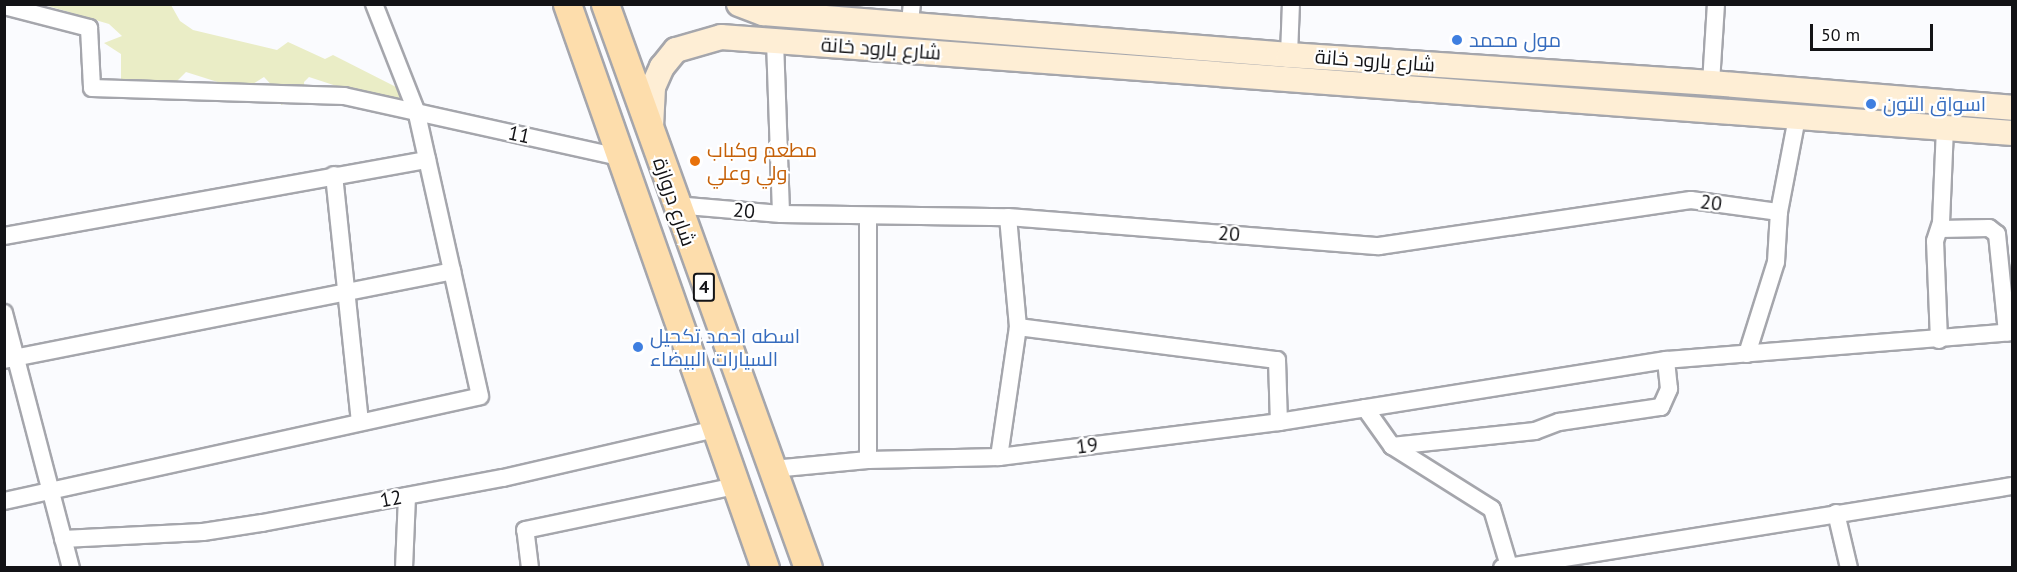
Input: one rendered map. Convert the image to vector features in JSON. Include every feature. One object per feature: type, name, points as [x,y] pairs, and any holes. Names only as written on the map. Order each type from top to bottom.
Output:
[{"type":"main road","name":"شارع دروازة","points":[[567,4],[764,567]]},
{"type":"main road","name":"شارع دروازة","points":[[605,4],[675,205],[808,567]]},
{"type":"main road","name":"شارع بارود خانة","points":[[740,4],[764,9],[911,13],[1289,56],[1711,83],[2013,108]]},
{"type":"main road","name":"شارع بارود خانة","points":[[653,142],[650,110],[653,87],[676,50],[721,37],[2013,133]]},
{"type":"main road","points":[[1870,123],[1873,96]]},
{"type":"street","points":[[4,501],[50,493],[480,396],[417,112],[374,4]]},
{"type":"street","points":[[1289,56],[1291,4]]},
{"type":"street","points":[[1711,83],[1716,4]]},
{"type":"street","name":"11","points":[[4,6],[89,28],[92,88],[344,96],[620,157]]},
{"type":"street","points":[[764,9],[781,214]]},
{"type":"street","points":[[1747,354],[1776,262],[1779,212],[1797,118]]},
{"type":"street","points":[[1939,340],[1935,241],[1940,229],[1945,127]]},
{"type":"street","points":[[4,236],[426,160]]},
{"type":"street","points":[[334,175],[344,295],[360,422]]},
{"type":"street","name":"20","points":[[675,205],[781,214],[1008,217],[1379,246],[1691,200],[1779,212]]},
{"type":"street","points":[[868,216],[868,460]]},
{"type":"street","points":[[999,457],[1018,327],[1008,217]]},
{"type":"street","points":[[1940,229],[1989,228],[1997,234],[2010,332]]},
{"type":"street","points":[[10,359],[344,295],[452,271]]},
{"type":"street","points":[[4,313],[10,359],[71,567]]},
{"type":"street","points":[[1018,327],[1277,360],[1280,422]]},
{"type":"street","name":"19","points":[[773,469],[868,460],[999,457],[1280,422],[1666,360],[1939,340],[2010,332]]},
{"type":"street","points":[[1392,446],[1535,431],[1558,422],[1661,407],[1669,389],[1666,360]]},
{"type":"street","points":[[1365,408],[1392,446],[1492,508],[1505,567],[1632,549],[1836,513],[2013,486]]},
{"type":"street","name":"12","points":[[63,538],[203,532],[407,496],[715,429]]},
{"type":"street","points":[[530,567],[525,530],[735,486]]},
{"type":"street","points":[[404,567],[407,496]]},
{"type":"street","points":[[1836,513],[1849,567]]},
{"type":"green space","points":[[45,5],[171,5],[180,21],[193,30],[277,50],[288,42],[325,59],[333,55],[400,89],[402,97],[398,101],[370,97],[309,77],[304,82],[305,95],[281,105],[280,94],[264,77],[243,90],[186,72],[177,81],[150,81],[121,89],[121,54],[104,43],[122,36],[109,24]]},
{"type":"place","name":"مول محمد","points":[[1457,40]]},
{"type":"place","name":"اسواق التون","points":[[1871,104]]},
{"type":"place","name":"مطعم وكباب ولي وعلي","points":[[695,161]]},
{"type":"place","name":"اسطه احمد تكحيل السيارات البيضاء","points":[[638,347]]}]
